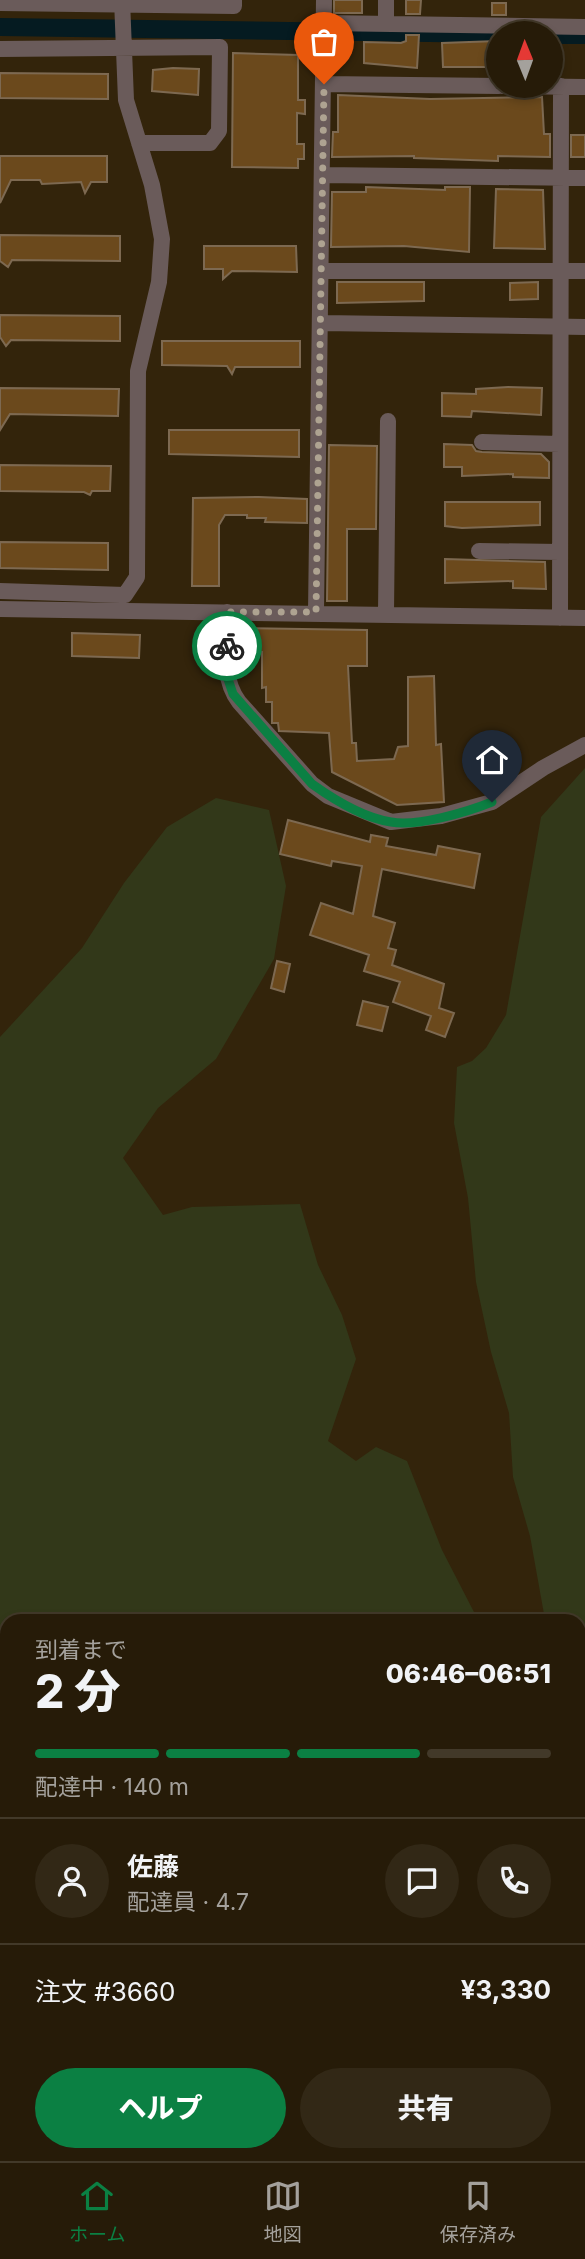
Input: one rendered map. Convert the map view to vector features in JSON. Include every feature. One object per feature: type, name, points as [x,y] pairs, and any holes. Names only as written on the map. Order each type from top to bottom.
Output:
[{"type":"street","points":[[0,3],[122,7],[233,6],[234,0]]},
{"type":"street","points":[[316,612],[323,271],[324,0]]},
{"type":"street","points":[[386,0],[386,22]]},
{"type":"street","points":[[0,591],[125,594],[137,577],[138,370],[159,282],[162,239],[159,212],[126,100],[122,7]]},
{"type":"street","points":[[324,23],[578,27]]},
{"type":"street","points":[[0,49],[122,43],[220,47],[219,131],[210,144],[139,143]]},
{"type":"street","points":[[324,84],[486,86]]},
{"type":"street","points":[[564,86],[585,87]]},
{"type":"street","points":[[560,618],[561,98]]},
{"type":"street","points":[[323,175],[585,178]]},
{"type":"street","points":[[323,271],[585,271]]},
{"type":"street","points":[[322,323],[585,327]]},
{"type":"street","points":[[386,614],[388,421]]},
{"type":"street","points":[[482,442],[560,443]]},
{"type":"street","points":[[479,551],[560,552]]},
{"type":"street","points":[[0,609],[585,618]]},
{"type":"street","points":[[227,612],[227,676],[229,687],[239,702],[312,784],[328,796],[391,822],[441,816],[492,802],[543,768],[585,745]]},
{"type":"green space","points":[[585,768],[585,1614],[544,1614],[530,1536],[513,1477],[509,1413],[491,1352],[476,1282],[468,1198],[454,1123],[457,1067],[472,1061],[486,1048],[506,1015],[541,817]]},
{"type":"green space","points":[[216,798],[269,810],[286,886],[274,959],[216,1059],[158,1108],[123,1158],[163,1215],[192,1207],[300,1204],[318,1265],[342,1315],[356,1359],[328,1441],[356,1461],[376,1447],[407,1461],[442,1550],[475,1614],[0,1614],[0,1037],[82,948],[124,883],[167,827]]},
{"type":"building","points":[[334,0],[362,0],[362,13],[334,13]]},
{"type":"building","points":[[406,0],[421,0],[420,14],[406,14]]},
{"type":"building","points":[[492,3],[506,3],[506,15],[492,15]]},
{"type":"building","points":[[406,35],[419,35],[417,68],[364,63],[364,42],[401,43],[406,41]]},
{"type":"building","points":[[486,41],[486,67],[443,67],[442,43]]},
{"type":"building","points":[[233,53],[298,55],[298,100],[305,100],[305,114],[297,113],[297,144],[304,144],[304,159],[298,159],[298,168],[232,167]]},
{"type":"building","points":[[199,69],[198,95],[152,91],[153,70]]},
{"type":"building","points":[[0,73],[108,74],[108,99],[0,98]]},
{"type":"building","points":[[338,95],[430,99],[542,98],[544,134],[550,134],[550,157],[498,156],[498,161],[414,156],[332,157],[333,132],[338,132]]},
{"type":"building","points":[[571,135],[585,135],[585,157],[571,157]]},
{"type":"building","points":[[0,156],[107,156],[107,182],[91,182],[85,193],[81,182],[42,184],[40,180],[11,180],[0,203]]},
{"type":"building","points":[[366,187],[445,190],[445,187],[470,187],[469,252],[404,246],[331,247],[332,192],[366,192]]},
{"type":"building","points":[[496,189],[543,190],[545,249],[494,248]]},
{"type":"building","points":[[0,235],[120,236],[120,261],[12,260],[8,267],[0,261]]},
{"type":"building","points":[[204,246],[296,246],[297,272],[232,271],[223,279],[223,269],[204,269]]},
{"type":"building","points":[[337,282],[424,282],[424,301],[337,303]]},
{"type":"building","points":[[538,282],[538,299],[510,300],[510,283]]},
{"type":"building","points":[[0,315],[120,316],[120,341],[11,340],[6,346],[0,337]]},
{"type":"building","points":[[162,341],[300,341],[300,367],[235,367],[232,374],[227,366],[162,365]]},
{"type":"building","points":[[0,388],[119,389],[118,416],[10,414],[0,430]]},
{"type":"building","points":[[542,388],[541,415],[472,411],[471,417],[442,416],[442,393],[476,394],[476,389]]},
{"type":"building","points":[[169,430],[299,430],[299,457],[169,454]]},
{"type":"building","points":[[444,444],[472,445],[476,451],[482,452],[541,454],[549,462],[549,478],[513,477],[513,474],[462,476],[462,467],[444,467]]},
{"type":"building","points":[[329,445],[377,446],[376,529],[347,529],[347,601],[327,601]]},
{"type":"building","points":[[0,465],[111,466],[110,491],[92,491],[90,495],[84,492],[0,491]]},
{"type":"building","points":[[193,498],[307,499],[307,523],[265,522],[266,518],[225,515],[219,525],[219,586],[192,586]]},
{"type":"building","points":[[445,502],[540,502],[540,525],[462,528],[445,526]]},
{"type":"building","points":[[0,542],[108,543],[108,570],[0,568]]},
{"type":"building","points":[[445,559],[545,562],[546,589],[513,588],[513,581],[445,583]]},
{"type":"building","points":[[238,628],[367,630],[367,666],[348,666],[352,743],[356,743],[357,761],[394,759],[398,747],[408,746],[408,677],[434,676],[436,745],[441,744],[444,802],[397,805],[332,772],[329,733],[279,731],[278,723],[272,723],[272,702],[266,702],[266,687],[262,688],[262,652],[239,652]]},
{"type":"building","points":[[72,633],[140,635],[139,658],[72,656]]},
{"type":"building","points":[[288,820],[370,842],[371,835],[388,838],[386,846],[436,855],[438,846],[480,854],[474,888],[382,869],[373,916],[395,923],[388,948],[396,950],[392,965],[444,984],[439,1008],[454,1013],[445,1037],[426,1030],[431,1016],[393,1002],[400,982],[364,971],[369,955],[310,935],[321,903],[353,914],[362,866],[332,861],[331,866],[280,854]]},
{"type":"building","points":[[277,961],[290,964],[284,992],[271,988]]},
{"type":"building","points":[[363,1001],[388,1007],[382,1031],[357,1025]]},
{"type":"waterway","points":[[0,27],[486,34]]},
{"type":"waterway","points":[[564,35],[585,35]]},
{"type":"way so far","points":[[227,646],[227,612],[316,612],[324,84]]},
{"type":"route","points":[[227,646],[227,676],[233,694],[312,784],[328,796],[391,822],[441,816],[475,809],[492,802]]}]
